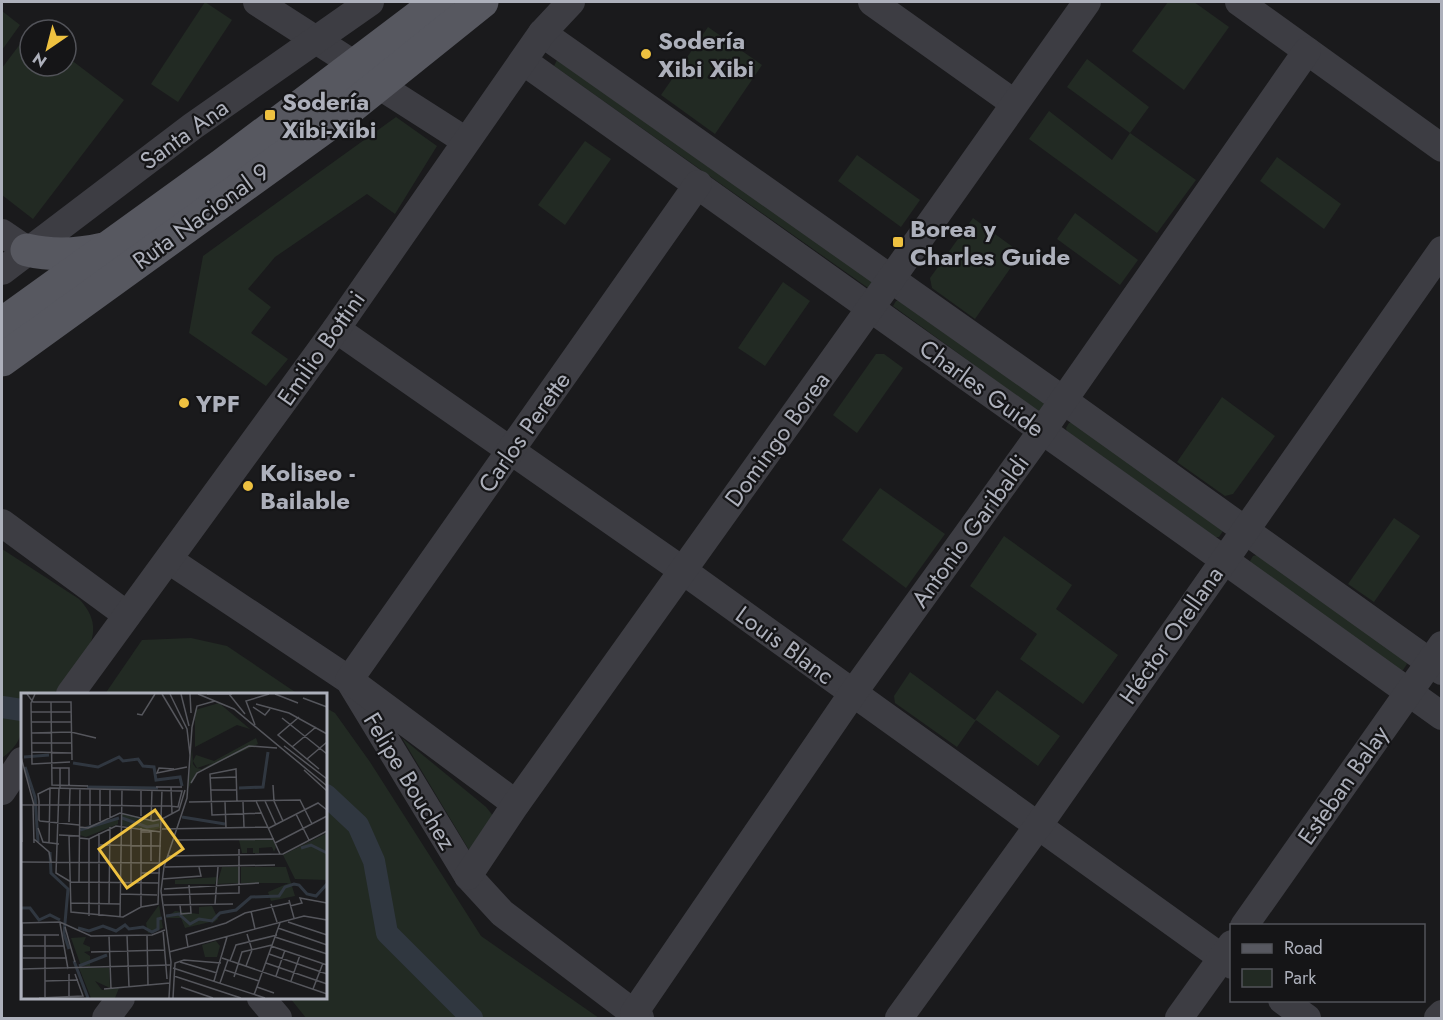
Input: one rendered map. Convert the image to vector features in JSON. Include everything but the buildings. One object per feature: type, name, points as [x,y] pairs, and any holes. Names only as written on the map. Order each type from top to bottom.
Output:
[{"type":"main road","name":"Ruta Nacional 9","points":[[2,324],[221,166],[438,2]]},
{"type":"main road","name":"Ruta Nacional 9","points":[[2,360],[380,86],[482,2]]},
{"type":"main road","points":[[14,242],[40,253],[80,255],[104,249]]},
{"type":"street","points":[[257,2],[355,65]]},
{"type":"street","name":"Santa Ana","points":[[2,271],[14,242],[193,126],[370,2]]},
{"type":"street","name":"Emilio Bottini","points":[[71,693],[336,329],[542,33],[571,2]]},
{"type":"street","points":[[872,2],[1014,103]]},
{"type":"street","name":"Domingo Borea","points":[[468,876],[516,804],[1087,2]]},
{"type":"street","points":[[1239,2],[1442,148]]},
{"type":"street","name":"Charles Guide","points":[[542,33],[1063,400],[1244,531],[1437,660]]},
{"type":"street","name":"Antonio Garibaldi","points":[[637,1016],[853,693],[1063,400],[1307,51]]},
{"type":"street","name":"Charles Guide","points":[[523,61],[1442,716]]},
{"type":"street","points":[[380,86],[466,141]]},
{"type":"street","name":"Carlos Perette","points":[[350,680],[698,184]]},
{"type":"street","name":"Héctor Orellana","points":[[899,1018],[1038,826],[1442,250]]},
{"type":"street","name":"Louis Blanc","points":[[336,329],[682,570],[1038,826],[1228,955]]},
{"type":"street","points":[[2,523],[127,615]]},
{"type":"street","name":"Felipe Bouchez","points":[[169,560],[350,680],[468,876],[502,913],[637,1016]]},
{"type":"street","name":"Esteban Balay","points":[[1245,924],[1408,692],[1437,660]]},
{"type":"street","points":[[350,680],[516,804]]},
{"type":"street","points":[[7,790],[21,763]]},
{"type":"street","points":[[1179,1018],[1228,955]]},
{"type":"street","points":[[106,1018],[119,999]]},
{"type":"street","points":[[262,999],[278,1018]]},
{"type":"street","points":[[1285,1002],[1307,1018]]},
{"type":"street","points":[[1438,1018],[1442,1014]]},
{"type":"green space","points":[[205,2],[232,20],[178,102],[151,84]]},
{"type":"green space","points":[[1168,2],[1194,2],[1229,27],[1184,90],[1132,51]]},
{"type":"green space","points":[[2,11],[18,23],[18,28],[2,50]]},
{"type":"green space","points":[[708,27],[762,65],[715,134],[661,95]]},
{"type":"green space","points":[[18,47],[18,78],[78,78],[78,65],[124,100],[33,219],[2,195],[2,68]]},
{"type":"green space","points":[[1087,59],[1149,107],[1130,133],[1067,87]]},
{"type":"green space","points":[[557,60],[874,282],[871,290],[554,66]]},
{"type":"green space","points":[[1049,111],[1112,160],[1130,133],[1196,180],[1157,233],[1029,139]]},
{"type":"green space","points":[[396,117],[437,146],[395,214],[367,194],[275,257],[248,289],[271,307],[251,333],[288,359],[266,386],[189,333],[203,256]]},
{"type":"green space","points":[[585,141],[611,159],[565,225],[538,205]]},
{"type":"green space","points":[[857,155],[920,200],[901,227],[838,181]]},
{"type":"green space","points":[[1277,157],[1341,204],[1324,229],[1260,181]]},
{"type":"green space","points":[[1075,213],[1138,260],[1120,285],[1057,239]]},
{"type":"green space","points":[[973,218],[1021,253],[975,319],[932,288],[930,278]]},
{"type":"green space","points":[[783,282],[810,301],[765,366],[738,348]]},
{"type":"green space","points":[[900,300],[1048,405],[1043,415],[893,306],[896,301]]},
{"type":"green space","points":[[876,354],[884,354],[903,368],[857,433],[833,415]]},
{"type":"green space","points":[[1222,397],[1275,436],[1233,494],[1225,496],[1177,462]]},
{"type":"green space","points":[[1073,422],[1223,531],[1219,537],[1215,537],[1067,431],[1069,423]]},
{"type":"green space","points":[[880,488],[945,534],[906,588],[842,540]]},
{"type":"green space","points":[[1394,518],[1420,536],[1374,602],[1348,584]]},
{"type":"green space","points":[[1004,536],[1072,585],[1056,609],[1118,655],[1083,704],[1020,659],[1037,634],[970,586]]},
{"type":"green space","points":[[2,549],[79,599],[89,612],[93,625],[88,649],[55,693],[21,693],[20,737],[2,758]]},
{"type":"green space","points":[[1257,555],[1405,660],[1407,664],[1403,670],[1251,564],[1253,556]]},
{"type":"green space","points":[[191,638],[227,646],[297,693],[106,693],[142,640]]},
{"type":"green space","points":[[910,672],[975,720],[997,690],[1060,736],[1038,766],[976,720],[957,747],[895,703],[894,696]]},
{"type":"green space","points":[[327,709],[335,713],[370,762],[481,936],[599,1018],[306,1018],[291,999],[327,999]]},
{"type":"green space","points":[[402,738],[486,807],[494,817],[472,855]]},
{"type":"waterway","points":[[2,707],[21,710]]},
{"type":"waterway","points":[[327,796],[358,825],[374,861],[387,933],[472,1018]]},
{"type":"place","name":"Sodería Xibi Xibi","points":[[646,54]]},
{"type":"place","name":"Sodería Xibi-Xibi","points":[[270,115]]},
{"type":"place","name":"Borea y Charles Guide","points":[[898,242]]},
{"type":"place","name":"YPF","points":[[184,403]]},
{"type":"place","name":"Koliseo - Bailable","points":[[248,486]]}]
